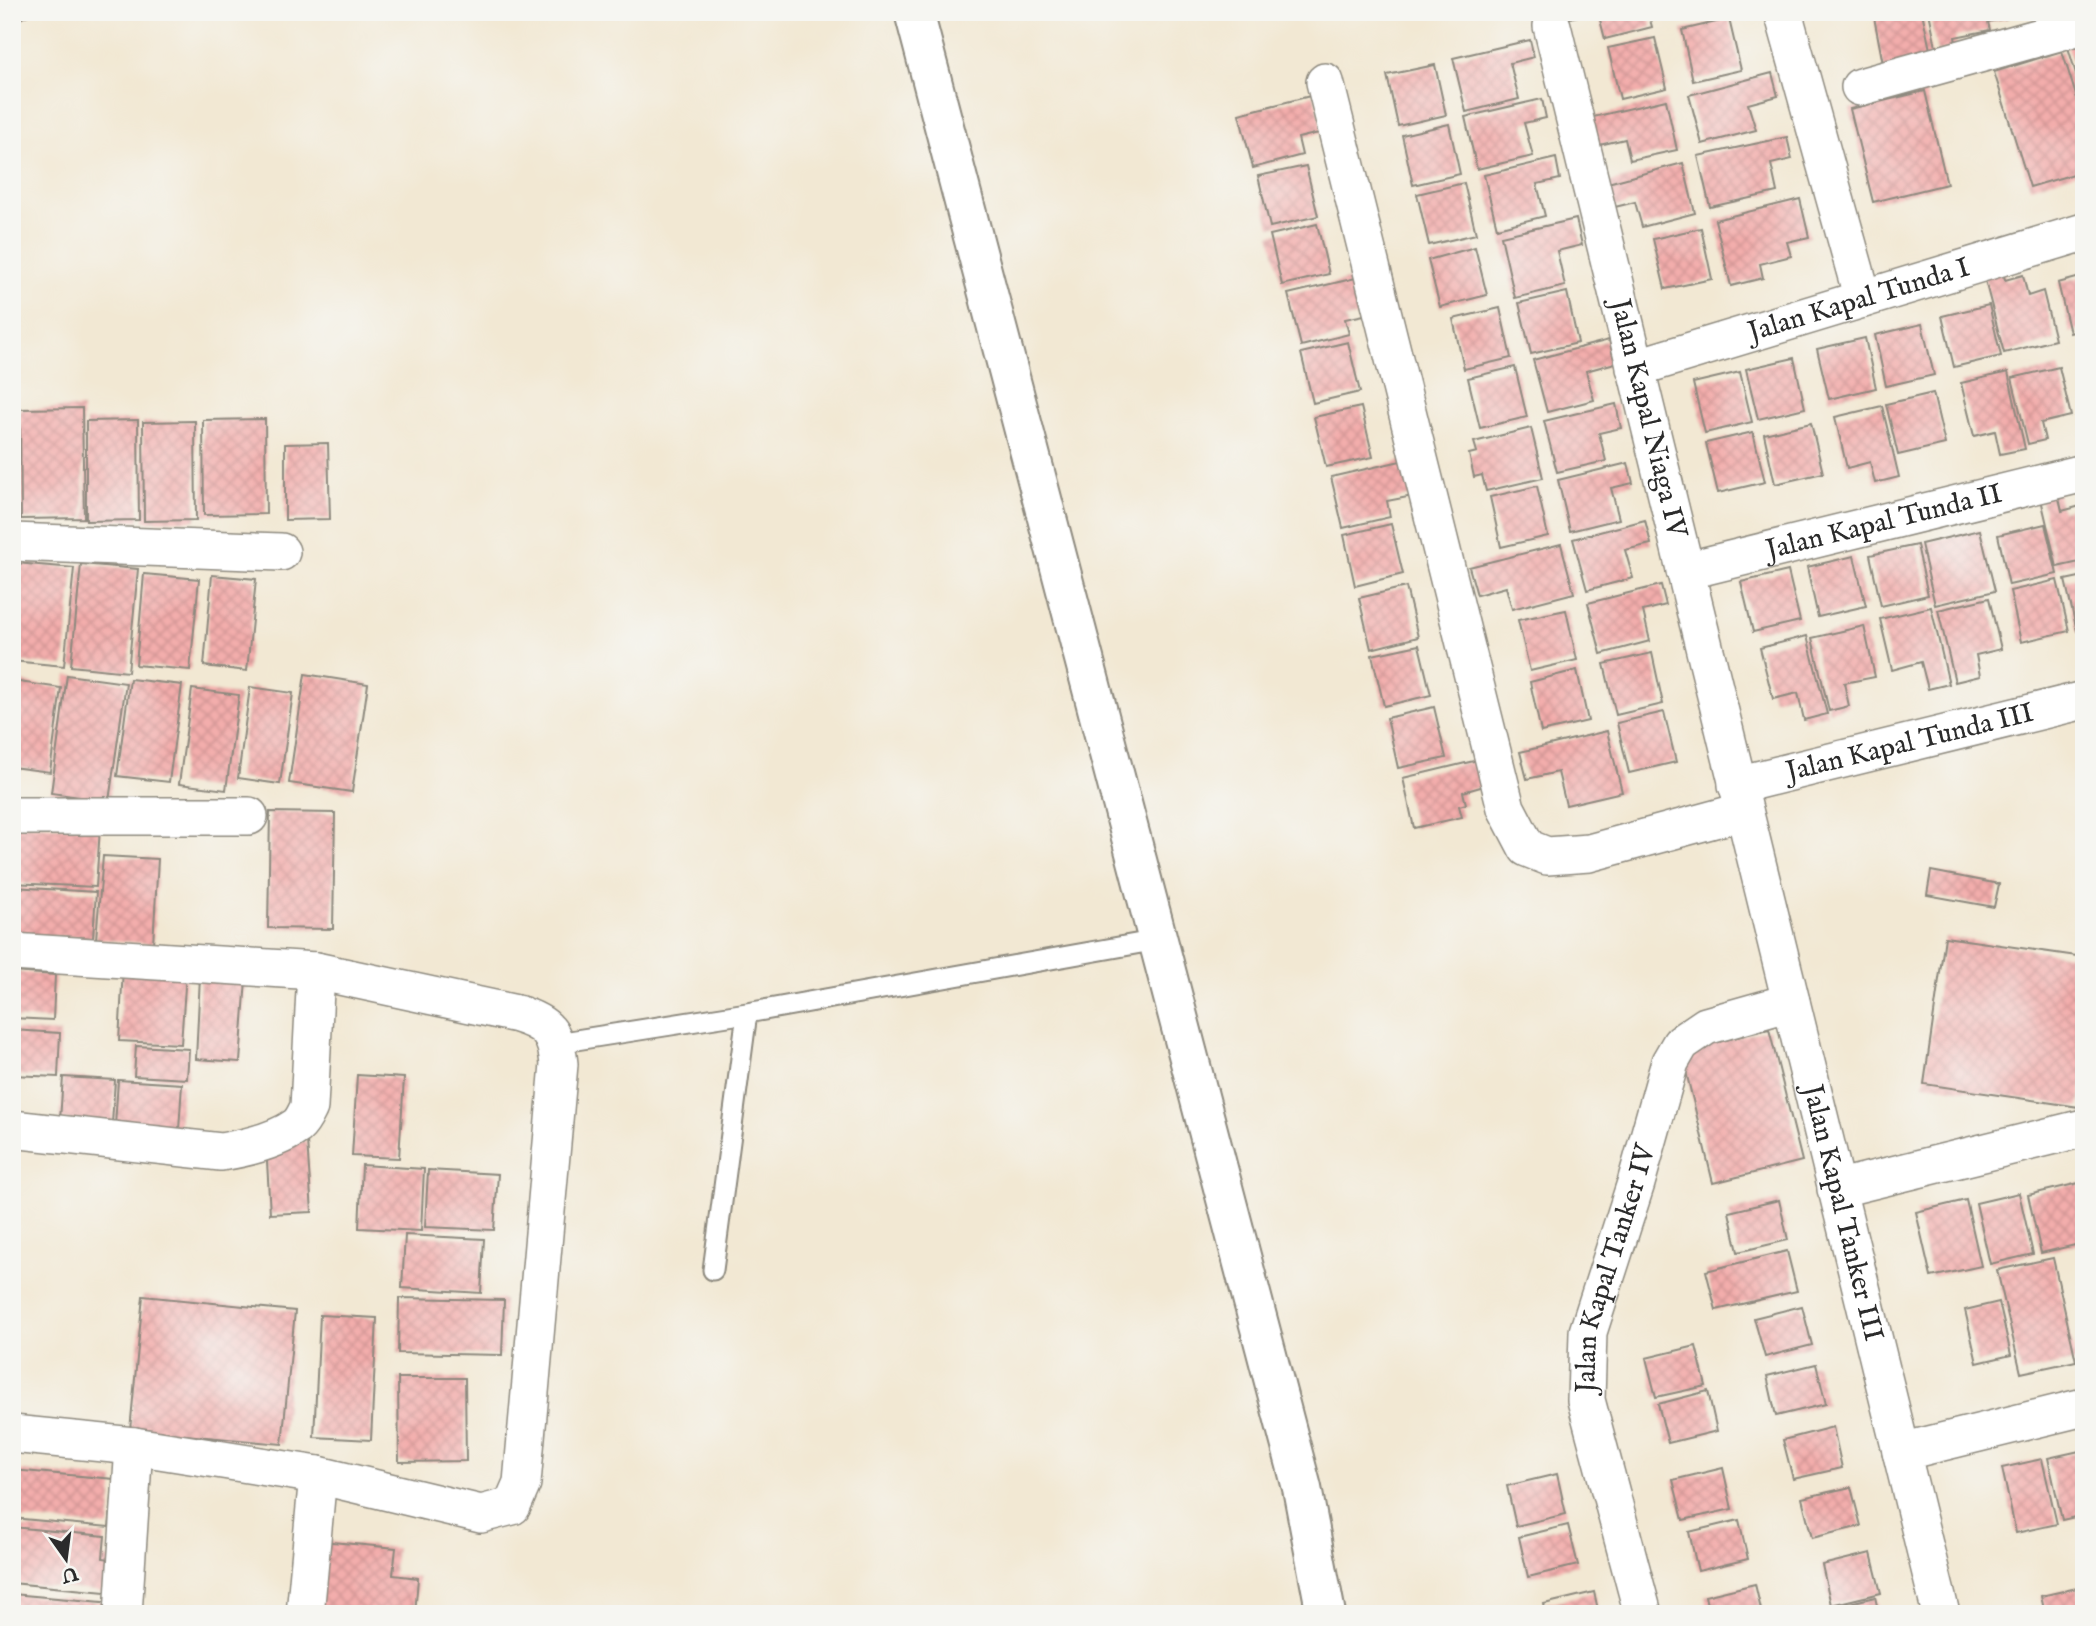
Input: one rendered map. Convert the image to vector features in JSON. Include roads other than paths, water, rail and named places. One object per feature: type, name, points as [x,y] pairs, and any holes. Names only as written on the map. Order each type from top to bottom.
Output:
[{"type":"street","points":[[914,12],[1302,1488],[1326,1614]]},
{"type":"street","points":[[1783,12],[1863,299]]},
{"type":"street","points":[[1860,87],[2035,25],[2084,25]]},
{"type":"street","name":"Jalan Kapal Niaga IV","points":[[1552,26],[1741,798]]},
{"type":"street","name":"Jalan Kapal Tunda III","points":[[1325,82],[1506,808],[1527,848],[1547,856],[1588,853],[1741,798],[2084,700]]},
{"type":"street","name":"Jalan Kapal Tunda I","points":[[1635,368],[2084,232]]},
{"type":"street","name":"Jalan Kapal Tunda II","points":[[1685,571],[2084,473]]},
{"type":"street","points":[[12,542],[281,552]]},
{"type":"street","name":"Jalan Kapal Tanker III","points":[[1741,798],[1941,1614]]},
{"type":"street","points":[[12,816],[249,816]]},
{"type":"street","points":[[12,952],[316,971],[535,1019],[548,1029],[557,1043],[559,1064],[522,1483],[512,1506],[481,1514],[318,1475],[134,1446],[12,1434]]},
{"type":"street","points":[[12,1129],[221,1152],[244,1148],[279,1136],[299,1124],[309,1107],[316,971]]},
{"type":"street","name":"Jalan Kapal Tanker IV","points":[[1643,1614],[1586,1400],[1588,1332],[1636,1183],[1670,1062],[1681,1043],[1706,1026],[1791,1002]]},
{"type":"street","points":[[1836,1189],[2084,1128]]},
{"type":"street","points":[[1900,1452],[2084,1407]]},
{"type":"street","points":[[123,1614],[134,1446]]},
{"type":"street","points":[[305,1614],[318,1475]]},
{"type":"lane","points":[[557,1043],[747,1013],[1158,940]]},
{"type":"lane","points":[[713,1270],[747,1013]]}]
